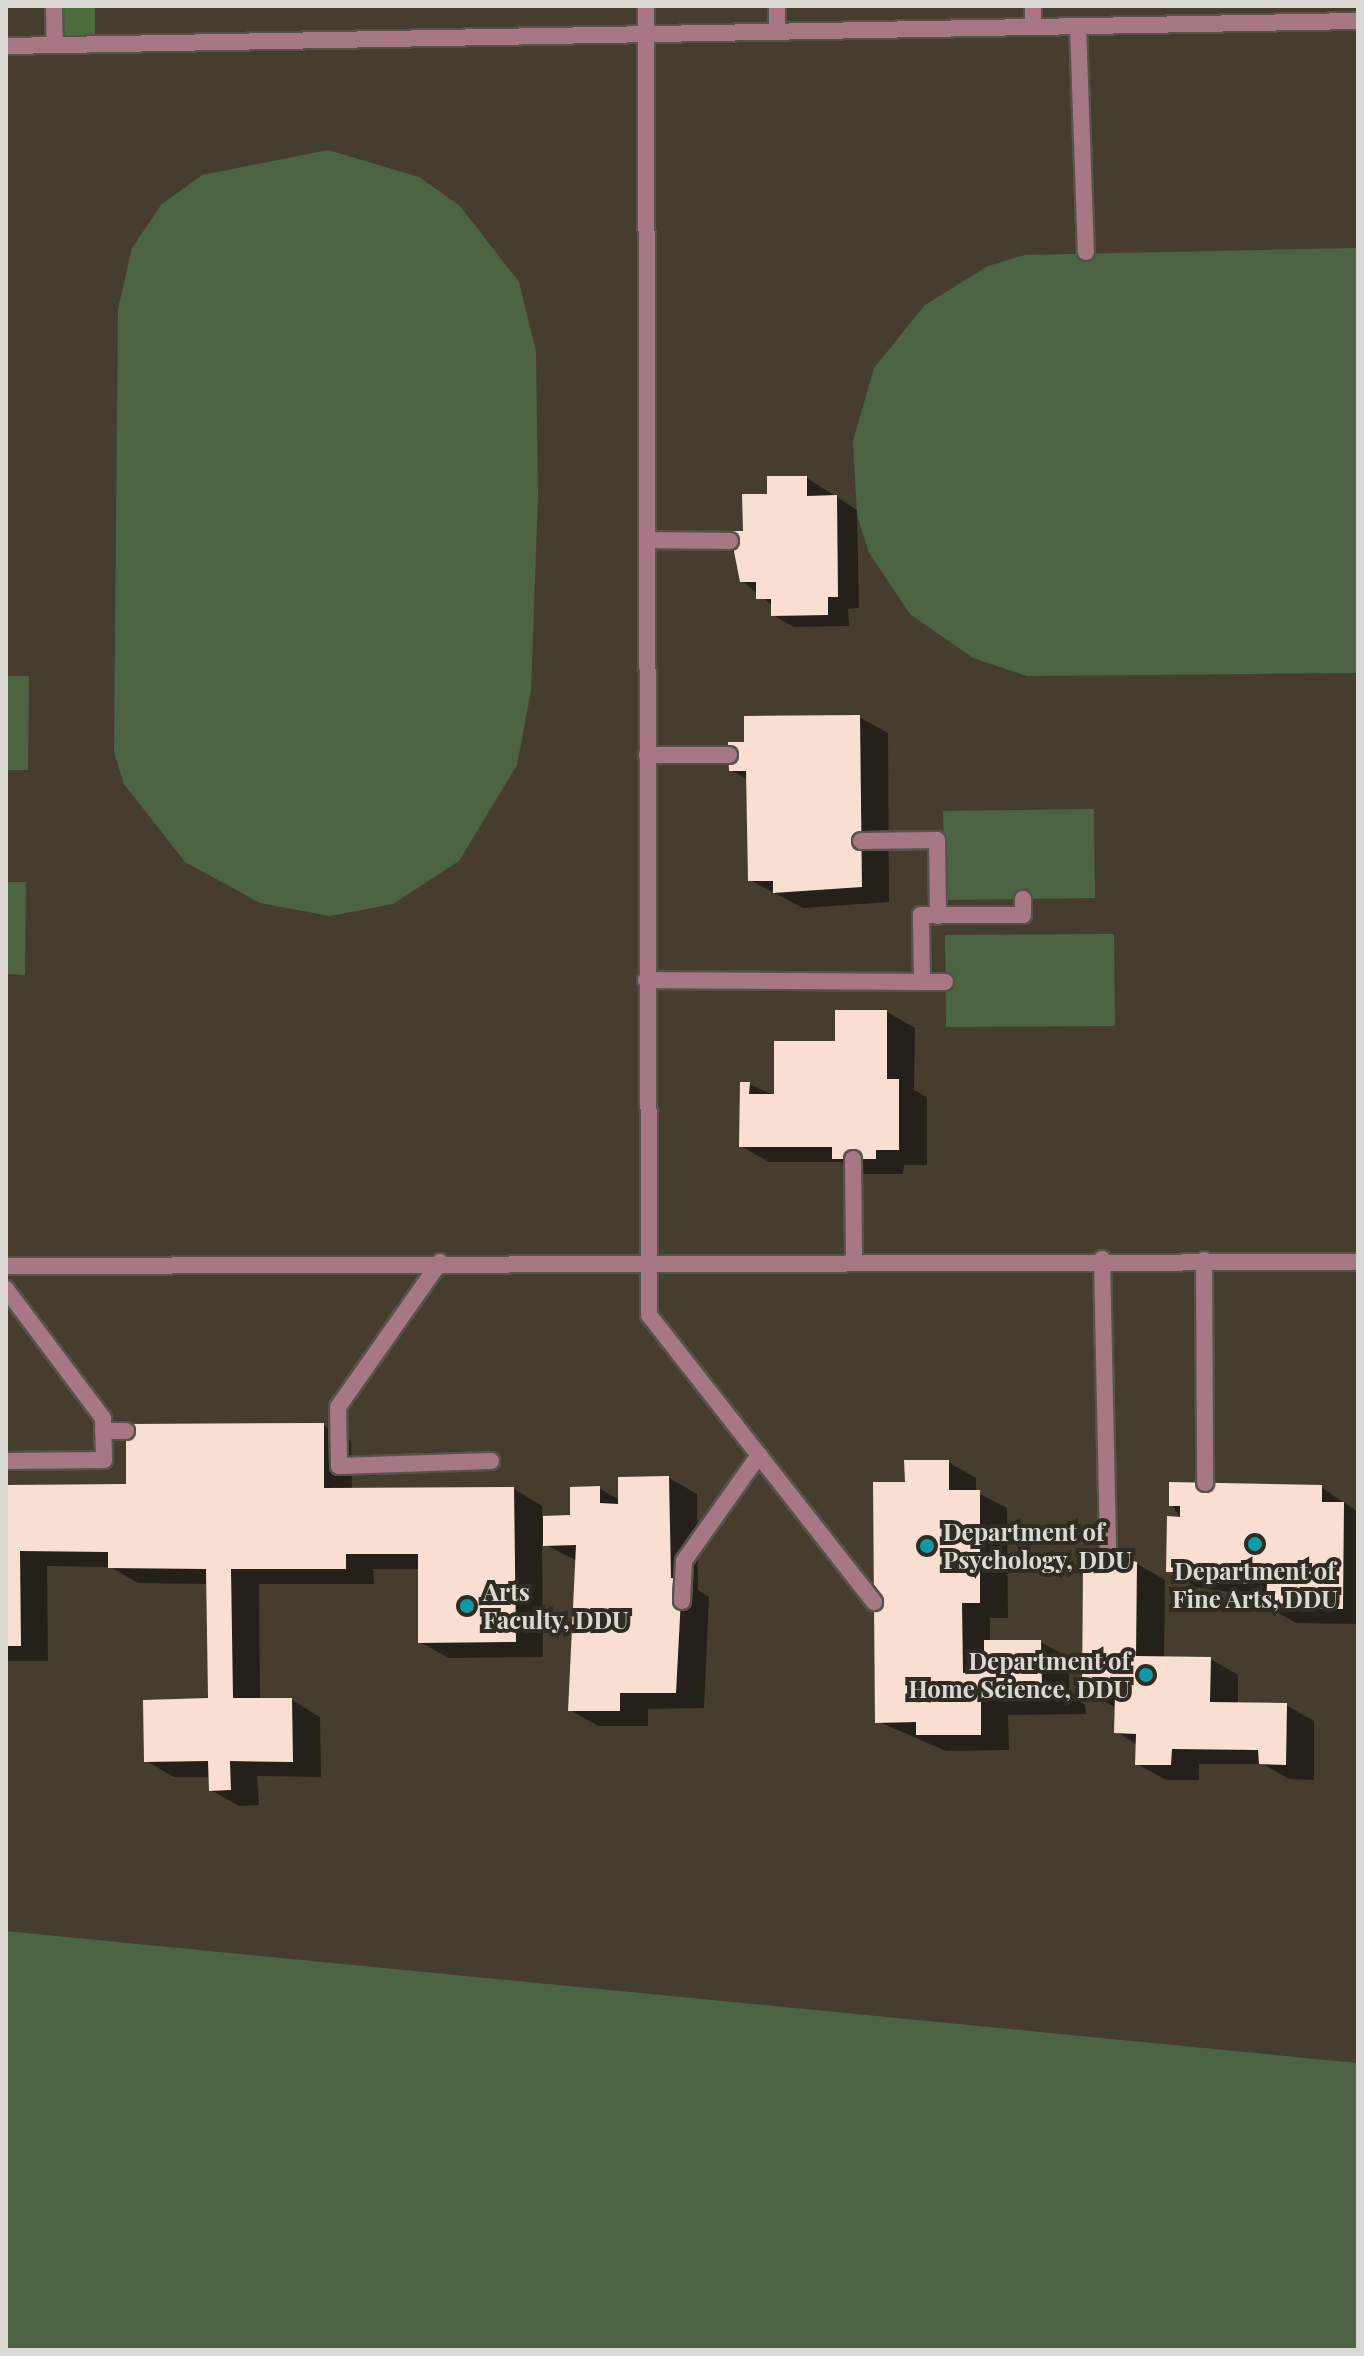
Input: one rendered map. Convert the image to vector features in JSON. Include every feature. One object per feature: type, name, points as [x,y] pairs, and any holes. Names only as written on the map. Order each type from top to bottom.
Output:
[{"type":"lane","points":[[54,6],[55,45]]},
{"type":"lane","points":[[646,6],[648,540],[644,1259],[649,1315],[874,1602]]},
{"type":"lane","points":[[777,6],[777,32]]},
{"type":"lane","points":[[1033,6],[1033,27]]},
{"type":"lane","points":[[6,46],[1078,26],[1347,16]]},
{"type":"lane","points":[[1078,26],[1086,252]]},
{"type":"lane","points":[[648,540],[730,541]]},
{"type":"lane","points":[[647,755],[729,755]]},
{"type":"lane","points":[[861,841],[940,840],[938,916]]},
{"type":"lane","points":[[922,982],[921,915],[1023,915],[1023,899]]},
{"type":"lane","points":[[646,980],[945,982]]},
{"type":"lane","points":[[853,1159],[854,1260]]},
{"type":"lane","points":[[6,1266],[644,1259],[1358,1262]]},
{"type":"lane","points":[[1102,1259],[1108,1553]]},
{"type":"lane","points":[[1204,1260],[1205,1483]]},
{"type":"lane","points":[[440,1262],[338,1407],[331,1430],[339,1466],[491,1461]]},
{"type":"lane","points":[[6,1289],[103,1418],[104,1460],[6,1461]]},
{"type":"lane","points":[[103,1431],[126,1431]]},
{"type":"lane","points":[[682,1601],[684,1561],[759,1455]]},
{"type":"shaded area","points":[[6,6],[1358,6],[1358,2063],[6,1931]]},
{"type":"green space","points":[[54,6],[95,6],[95,44],[55,45]]},
{"type":"green space","points":[[328,150],[419,177],[460,206],[519,282],[536,351],[538,496],[531,691],[517,765],[459,861],[393,904],[330,916],[260,903],[185,862],[124,784],[114,752],[118,309],[132,248],[161,205],[202,175]]},
{"type":"green space","points":[[1358,248],[1358,673],[1027,676],[973,658],[910,614],[869,553],[857,515],[853,441],[874,368],[925,305],[988,266],[1025,255]]},
{"type":"green space","points":[[6,676],[29,676],[28,770],[6,770]]},
{"type":"green space","points":[[1094,809],[1095,898],[945,900],[943,811]]},
{"type":"green space","points":[[6,882],[26,882],[25,975],[6,974]]},
{"type":"green space","points":[[1114,934],[1115,1026],[946,1027],[945,935]]},
{"type":"green space","points":[[6,1931],[1358,2063],[1358,2350],[6,2350]]},
{"type":"building","points":[[767,476],[807,476],[807,496],[837,495],[838,597],[828,597],[828,615],[771,616],[771,599],[756,599],[756,582],[740,582],[730,531],[743,531],[742,494],[767,494]]},
{"type":"building","points":[[860,715],[862,887],[773,893],[773,881],[748,881],[746,771],[729,771],[728,742],[744,742],[744,716]]},
{"type":"building","points":[[835,1010],[887,1010],[887,1079],[899,1079],[899,1150],[876,1150],[876,1159],[832,1159],[832,1147],[739,1147],[740,1082],[750,1082],[749,1094],[774,1094],[774,1041],[835,1041]]},
{"type":"building","name":"Arts Faculty, DDU","points":[[324,1423],[324,1488],[514,1487],[516,1642],[418,1643],[418,1554],[346,1554],[346,1569],[231,1569],[233,1698],[292,1698],[293,1762],[230,1761],[231,1790],[209,1791],[208,1761],[144,1762],[143,1700],[208,1698],[206,1569],[108,1568],[108,1552],[20,1551],[21,1646],[6,1646],[6,1485],[126,1484],[126,1424]]},
{"type":"building","name":"Department of Psychology, DDU","points":[[904,1460],[949,1460],[949,1490],[980,1490],[980,1603],[962,1603],[963,1673],[984,1672],[984,1640],[1041,1640],[1042,1687],[1058,1686],[1058,1699],[981,1700],[981,1735],[916,1735],[916,1722],[875,1723],[873,1482],[905,1482]]},
{"type":"building","points":[[669,1476],[671,1578],[682,1579],[676,1693],[620,1693],[620,1711],[568,1711],[576,1545],[543,1546],[543,1516],[570,1515],[570,1487],[600,1486],[600,1503],[618,1504],[618,1477]]},
{"type":"building","name":"Department of Fine Arts, DDU","points":[[1169,1482],[1322,1485],[1322,1502],[1344,1502],[1343,1609],[1266,1608],[1267,1584],[1218,1583],[1218,1572],[1166,1572],[1167,1516],[1180,1517],[1180,1506],[1169,1506]]},
{"type":"building","name":"Department of Home Science, DDU","points":[[1096,1553],[1137,1562],[1136,1656],[1211,1657],[1210,1702],[1287,1703],[1286,1765],[1259,1764],[1258,1750],[1172,1749],[1171,1765],[1135,1765],[1136,1734],[1114,1733],[1115,1694],[1082,1693],[1083,1566],[1096,1565]]},
{"type":"place","name":"Department of Fine Arts, DDU","points":[[1255,1544]]},
{"type":"place","name":"Department of Psychology, DDU","points":[[927,1546]]},
{"type":"place","name":"Arts Faculty, DDU","points":[[467,1606]]},
{"type":"place","name":"Department of Home Science, DDU","points":[[1146,1675]]}]
